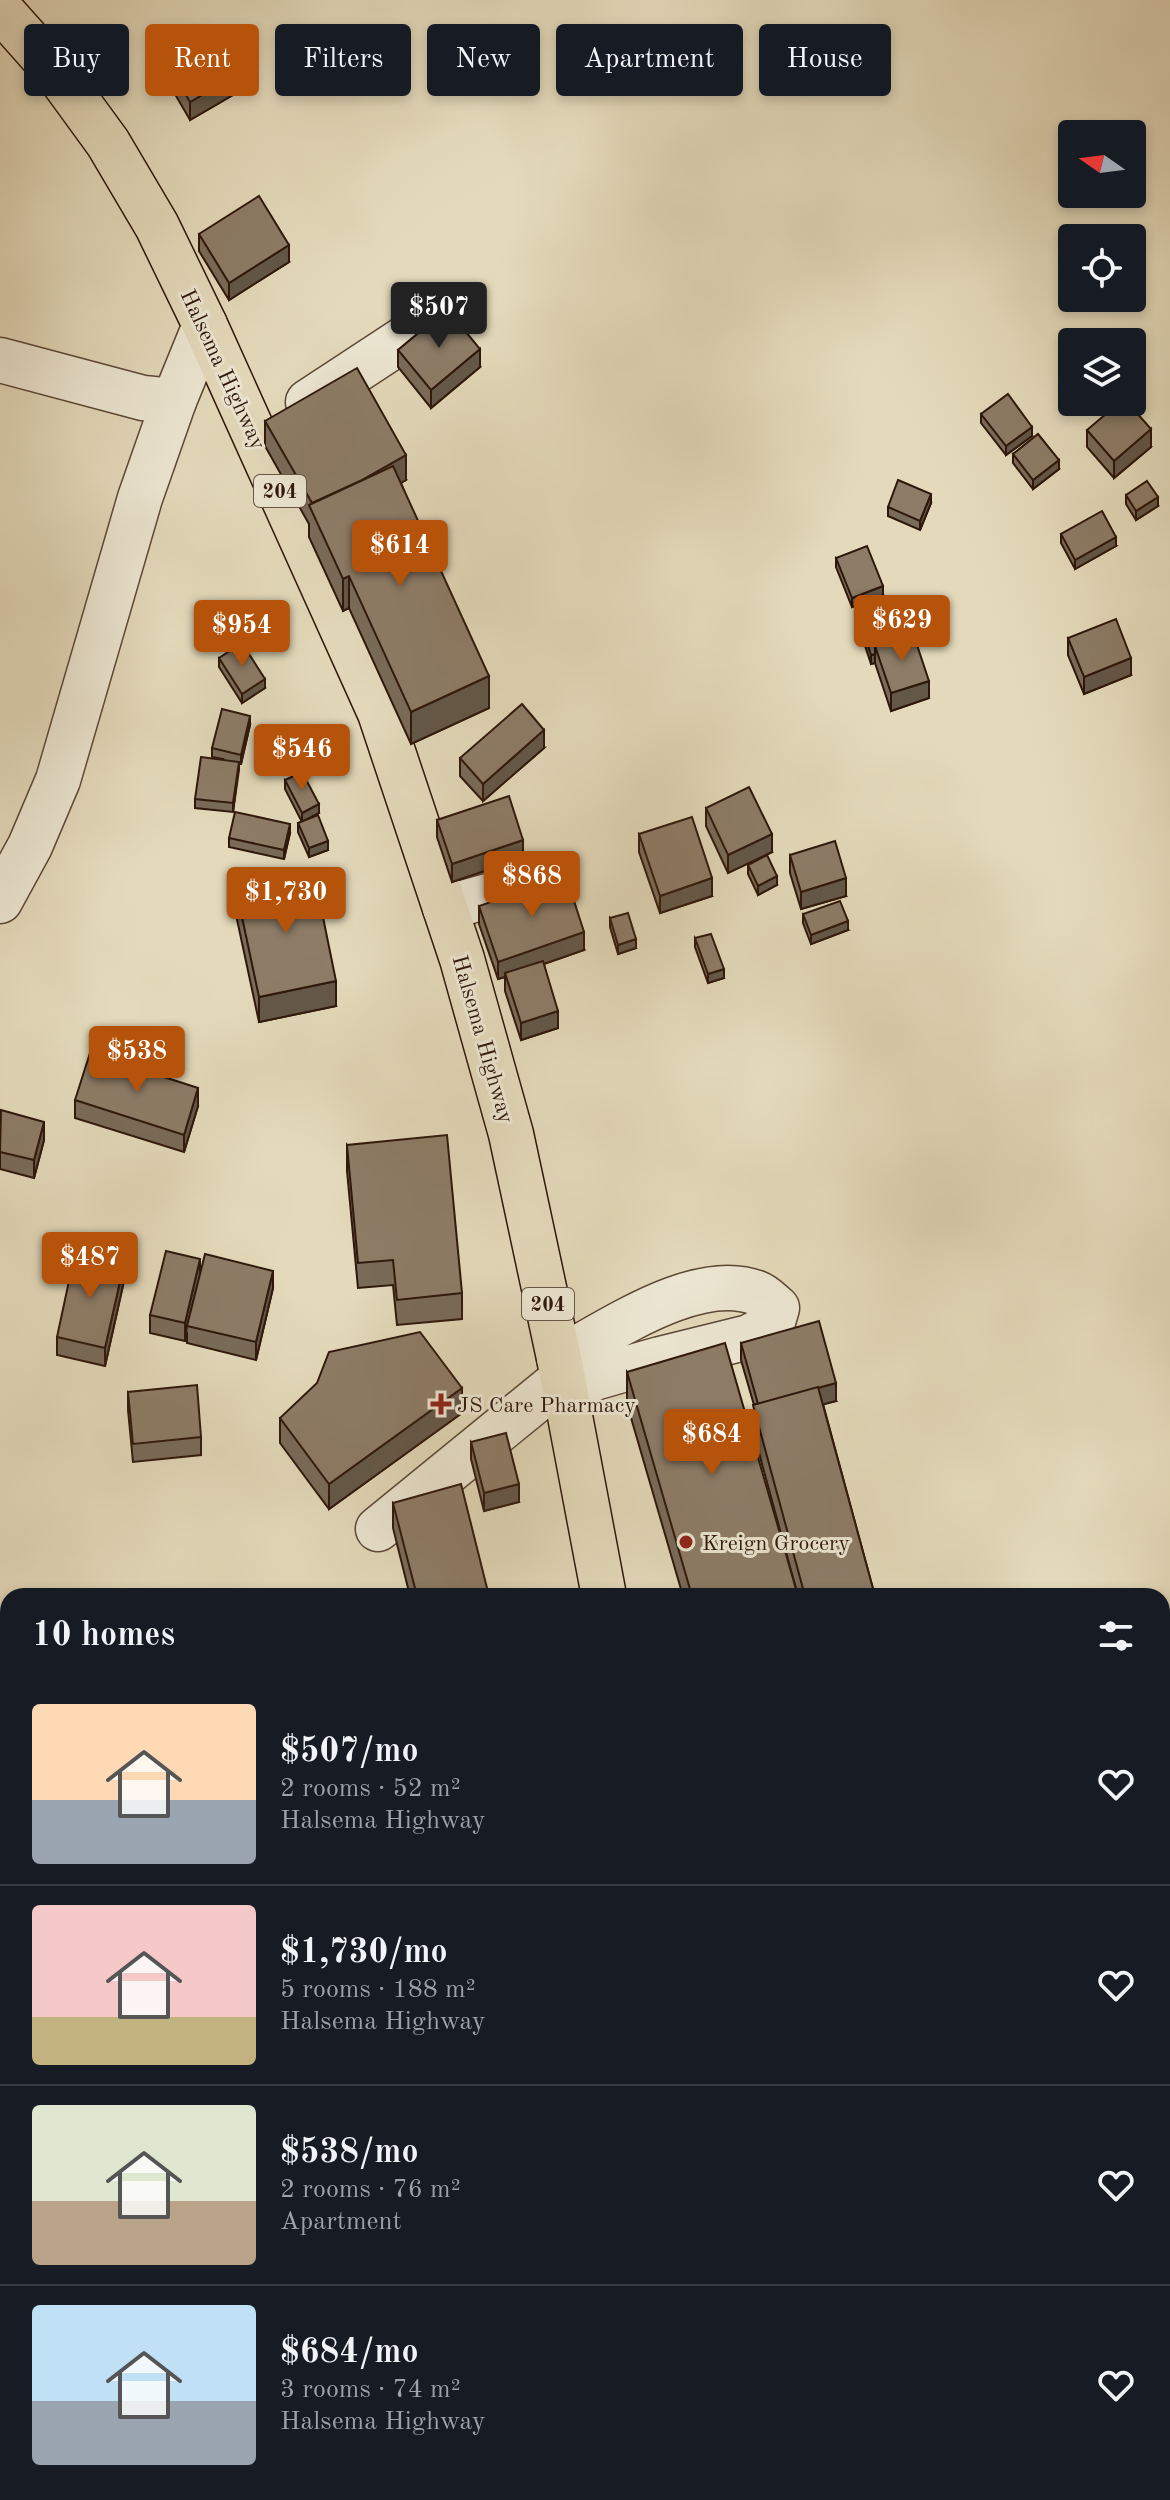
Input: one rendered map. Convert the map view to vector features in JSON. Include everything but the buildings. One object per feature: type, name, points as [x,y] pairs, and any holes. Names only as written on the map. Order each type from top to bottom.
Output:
[{"type":"highway","name":"Halsema Highway","points":[[0,9],[57,73],[108,143],[157,226],[205,325],[265,429],[380,713],[462,959],[511,1134],[602,1588]]},
{"type":"street","points":[[265,429],[439,316]]},
{"type":"street","points":[[0,901],[30,846],[58,780],[140,498],[205,325]]},
{"type":"street","points":[[0,360],[143,398],[174,401]]},
{"type":"street","points":[[445,908],[531,884]]},
{"type":"street","points":[[378,1529],[561,1375]]},
{"type":"place","name":"JS Care Pharmacy","points":[[441,1404]]},
{"type":"place","name":"Kreign Grocery","points":[[686,1542]]}]
